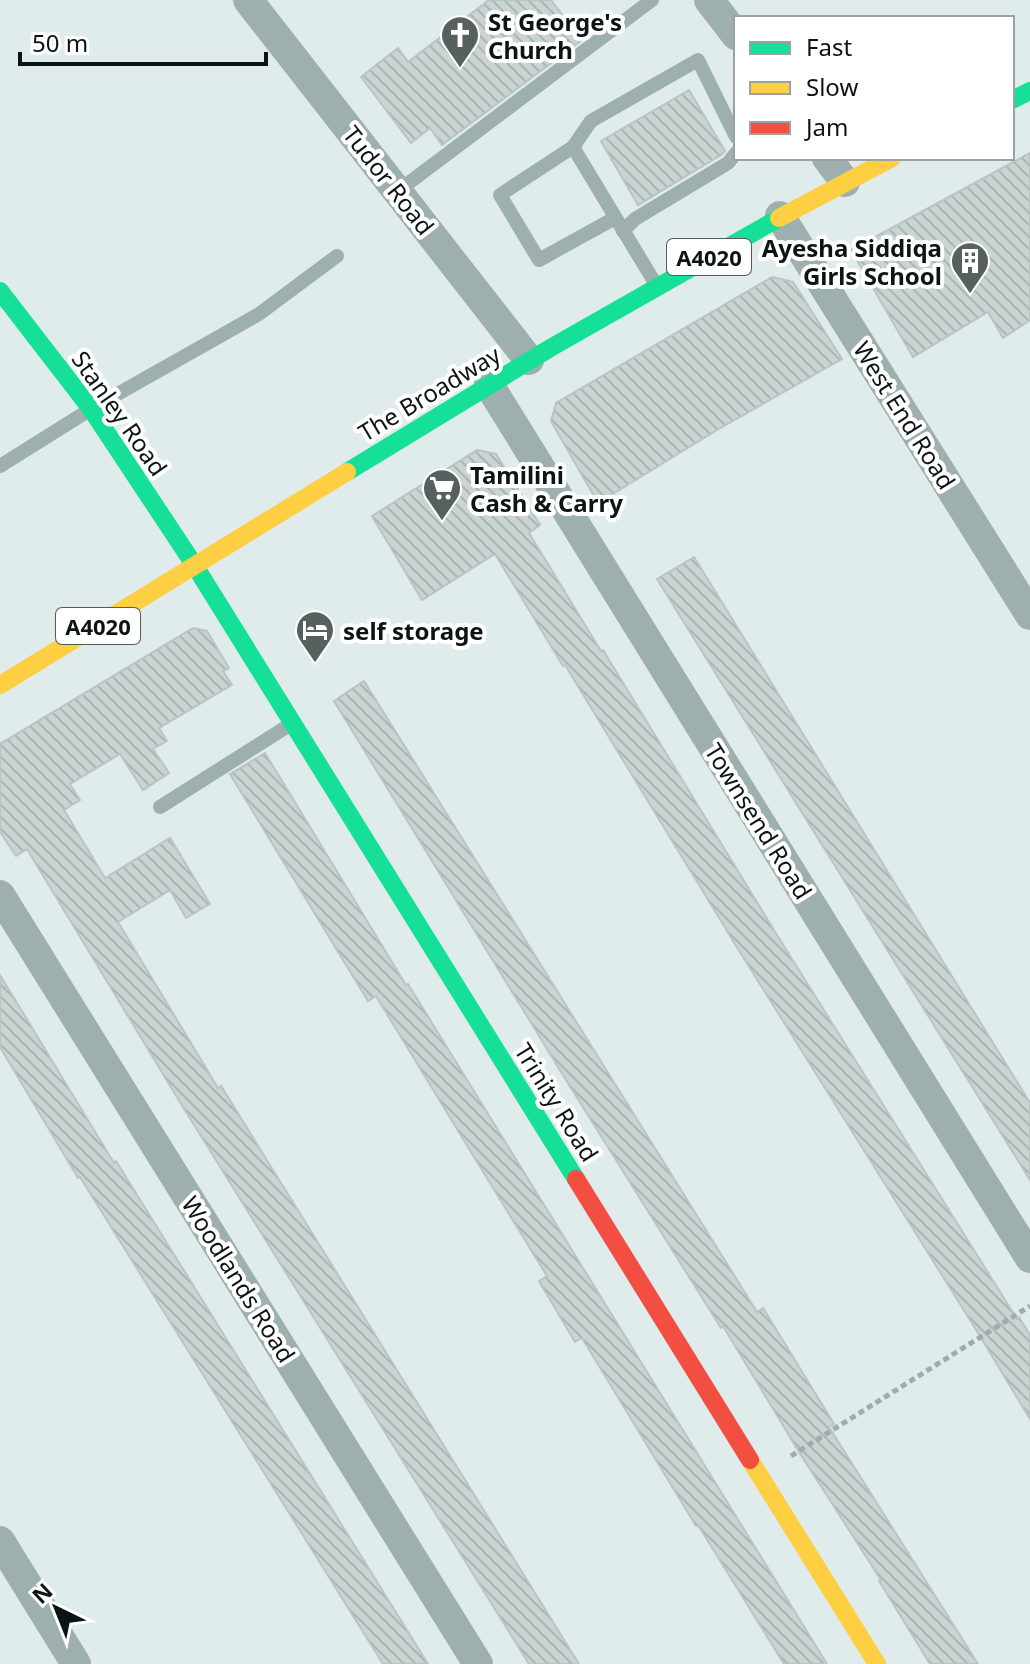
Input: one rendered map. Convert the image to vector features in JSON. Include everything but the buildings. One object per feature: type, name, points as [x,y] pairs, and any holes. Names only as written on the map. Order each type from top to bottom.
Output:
[{"type":"street","name":"Tudor Road","points":[[248,0],[529,360]]},
{"type":"street","points":[[709,0],[734,32]]},
{"type":"street","name":"The Broadway","points":[[0,685],[529,360],[780,216],[836,170],[883,160]]},
{"type":"street","name":"West End Road","points":[[780,216],[1030,615]]},
{"type":"street","name":"Stanley Road","points":[[0,291],[91,409],[195,566]]},
{"type":"street","name":"Townsend Road","points":[[489,385],[1030,1258]]},
{"type":"street","name":"Trinity Road","points":[[195,566],[877,1664]]},
{"type":"street","name":"Woodlands Road","points":[[2,902],[478,1664]]},
{"type":"street","points":[[0,1541],[76,1664]]},
{"type":"lane","points":[[398,191],[652,0]]},
{"type":"lane","points":[[734,133],[698,60],[591,121],[573,147],[500,195],[539,260],[635,219],[728,163],[734,156]]},
{"type":"lane","points":[[573,147],[658,287]]},
{"type":"lane","points":[[0,466],[91,409],[259,314],[337,256]]},
{"type":"lane","points":[[160,807],[293,723]]},
{"type":"path","points":[[760,1475],[1030,1306]]},
{"type":"traffic: fast","points":[[1014,99],[1030,91]]},
{"type":"traffic: fast","points":[[347,472],[552,347],[779,218]]},
{"type":"traffic: fast","points":[[0,291],[91,409],[195,566],[576,1179]]},
{"type":"traffic: slow","points":[[779,218],[888,160]]},
{"type":"traffic: slow","points":[[0,685],[347,472]]},
{"type":"traffic: slow","points":[[750,1460],[877,1664]]},
{"type":"traffic: jam","points":[[576,1179],[750,1460]]},
{"type":"place","name":"St George's Church","points":[[460,69]]},
{"type":"place","name":"Ayesha Siddiqa Girls School","points":[[970,295]]},
{"type":"place","name":"Tamilini Cash & Carry","points":[[442,522]]},
{"type":"place","name":"self storage","points":[[315,664]]}]
